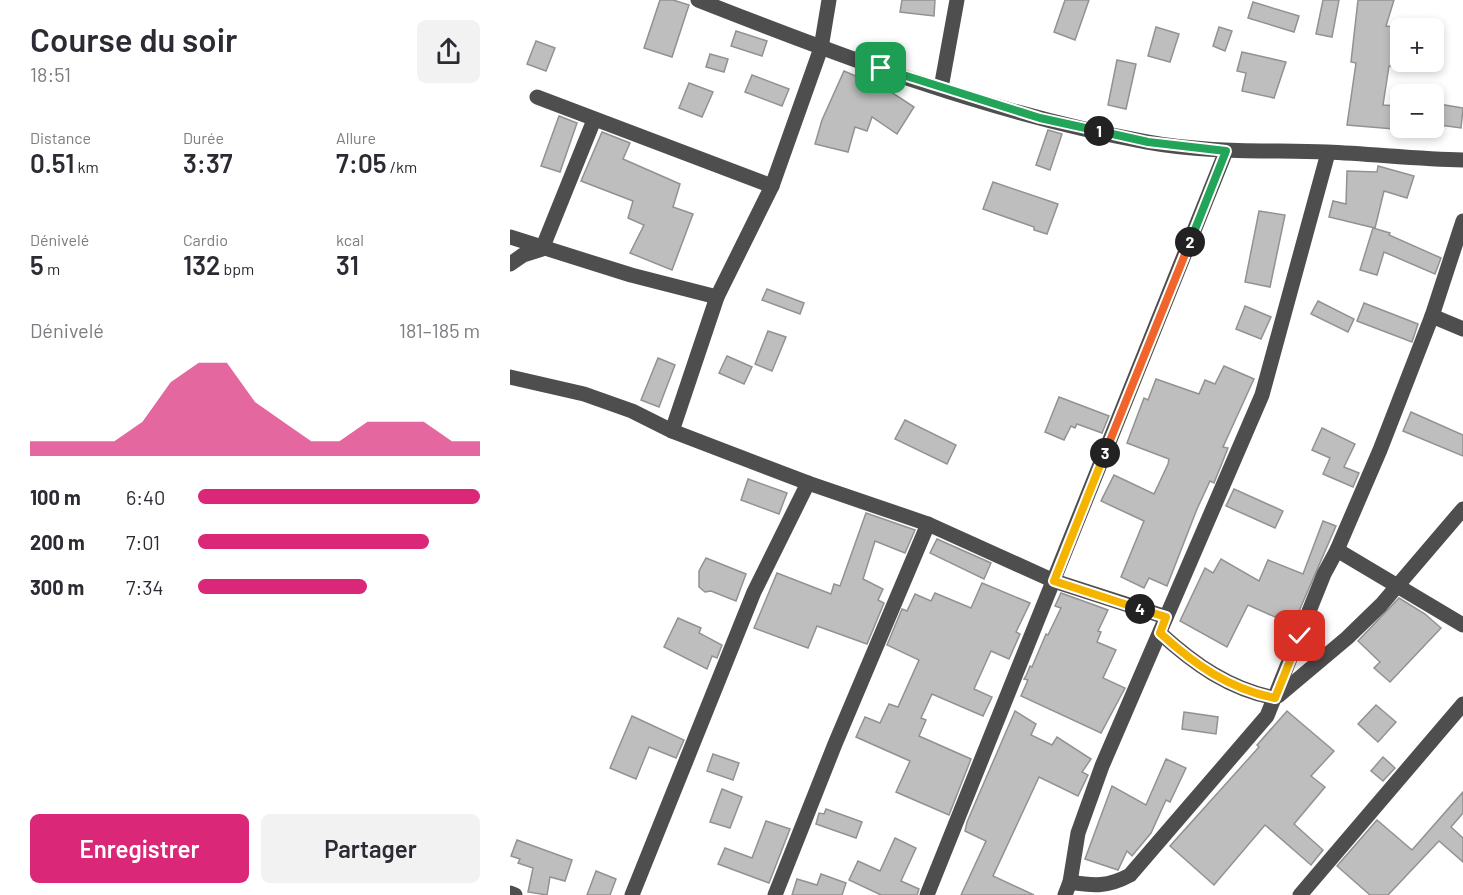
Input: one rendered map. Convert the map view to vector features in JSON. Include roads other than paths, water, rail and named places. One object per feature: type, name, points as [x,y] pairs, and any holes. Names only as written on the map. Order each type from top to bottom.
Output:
[{"type":"street","points":[[698,0],[821,48],[941,88],[1040,118],[1148,142],[1226,151],[1328,153],[1463,160]]},
{"type":"street","points":[[672,431],[717,297],[772,186],[821,48],[830,0]]},
{"type":"street","points":[[941,88],[957,0]]},
{"type":"street","points":[[537,97],[772,186]]},
{"type":"street","points":[[542,249],[594,120]]},
{"type":"street","points":[[927,895],[1226,151]]},
{"type":"street","points":[[1328,153],[1262,395],[1098,777],[1078,833],[1074,889],[1115,884],[1130,875],[1267,716],[1432,316],[1463,221]]},
{"type":"street","points":[[510,237],[542,249],[717,297]]},
{"type":"street","points":[[510,264],[523,255],[542,249]]},
{"type":"street","points":[[1432,316],[1463,329]]},
{"type":"street","points":[[510,377],[584,394],[632,411],[672,431],[808,483],[928,524],[1054,581],[1166,617]]},
{"type":"street","points":[[632,895],[754,592],[808,483]]},
{"type":"street","points":[[1275,698],[1347,638],[1399,586],[1463,508]]},
{"type":"street","points":[[775,895],[835,744],[928,524]]},
{"type":"street","points":[[1337,550],[1463,625]]},
{"type":"street","points":[[1160,633],[1189,660],[1223,680],[1249,693],[1275,698]]},
{"type":"street","points":[[1300,895],[1463,704]]},
{"type":"street","points":[[510,893],[515,895]]}]
